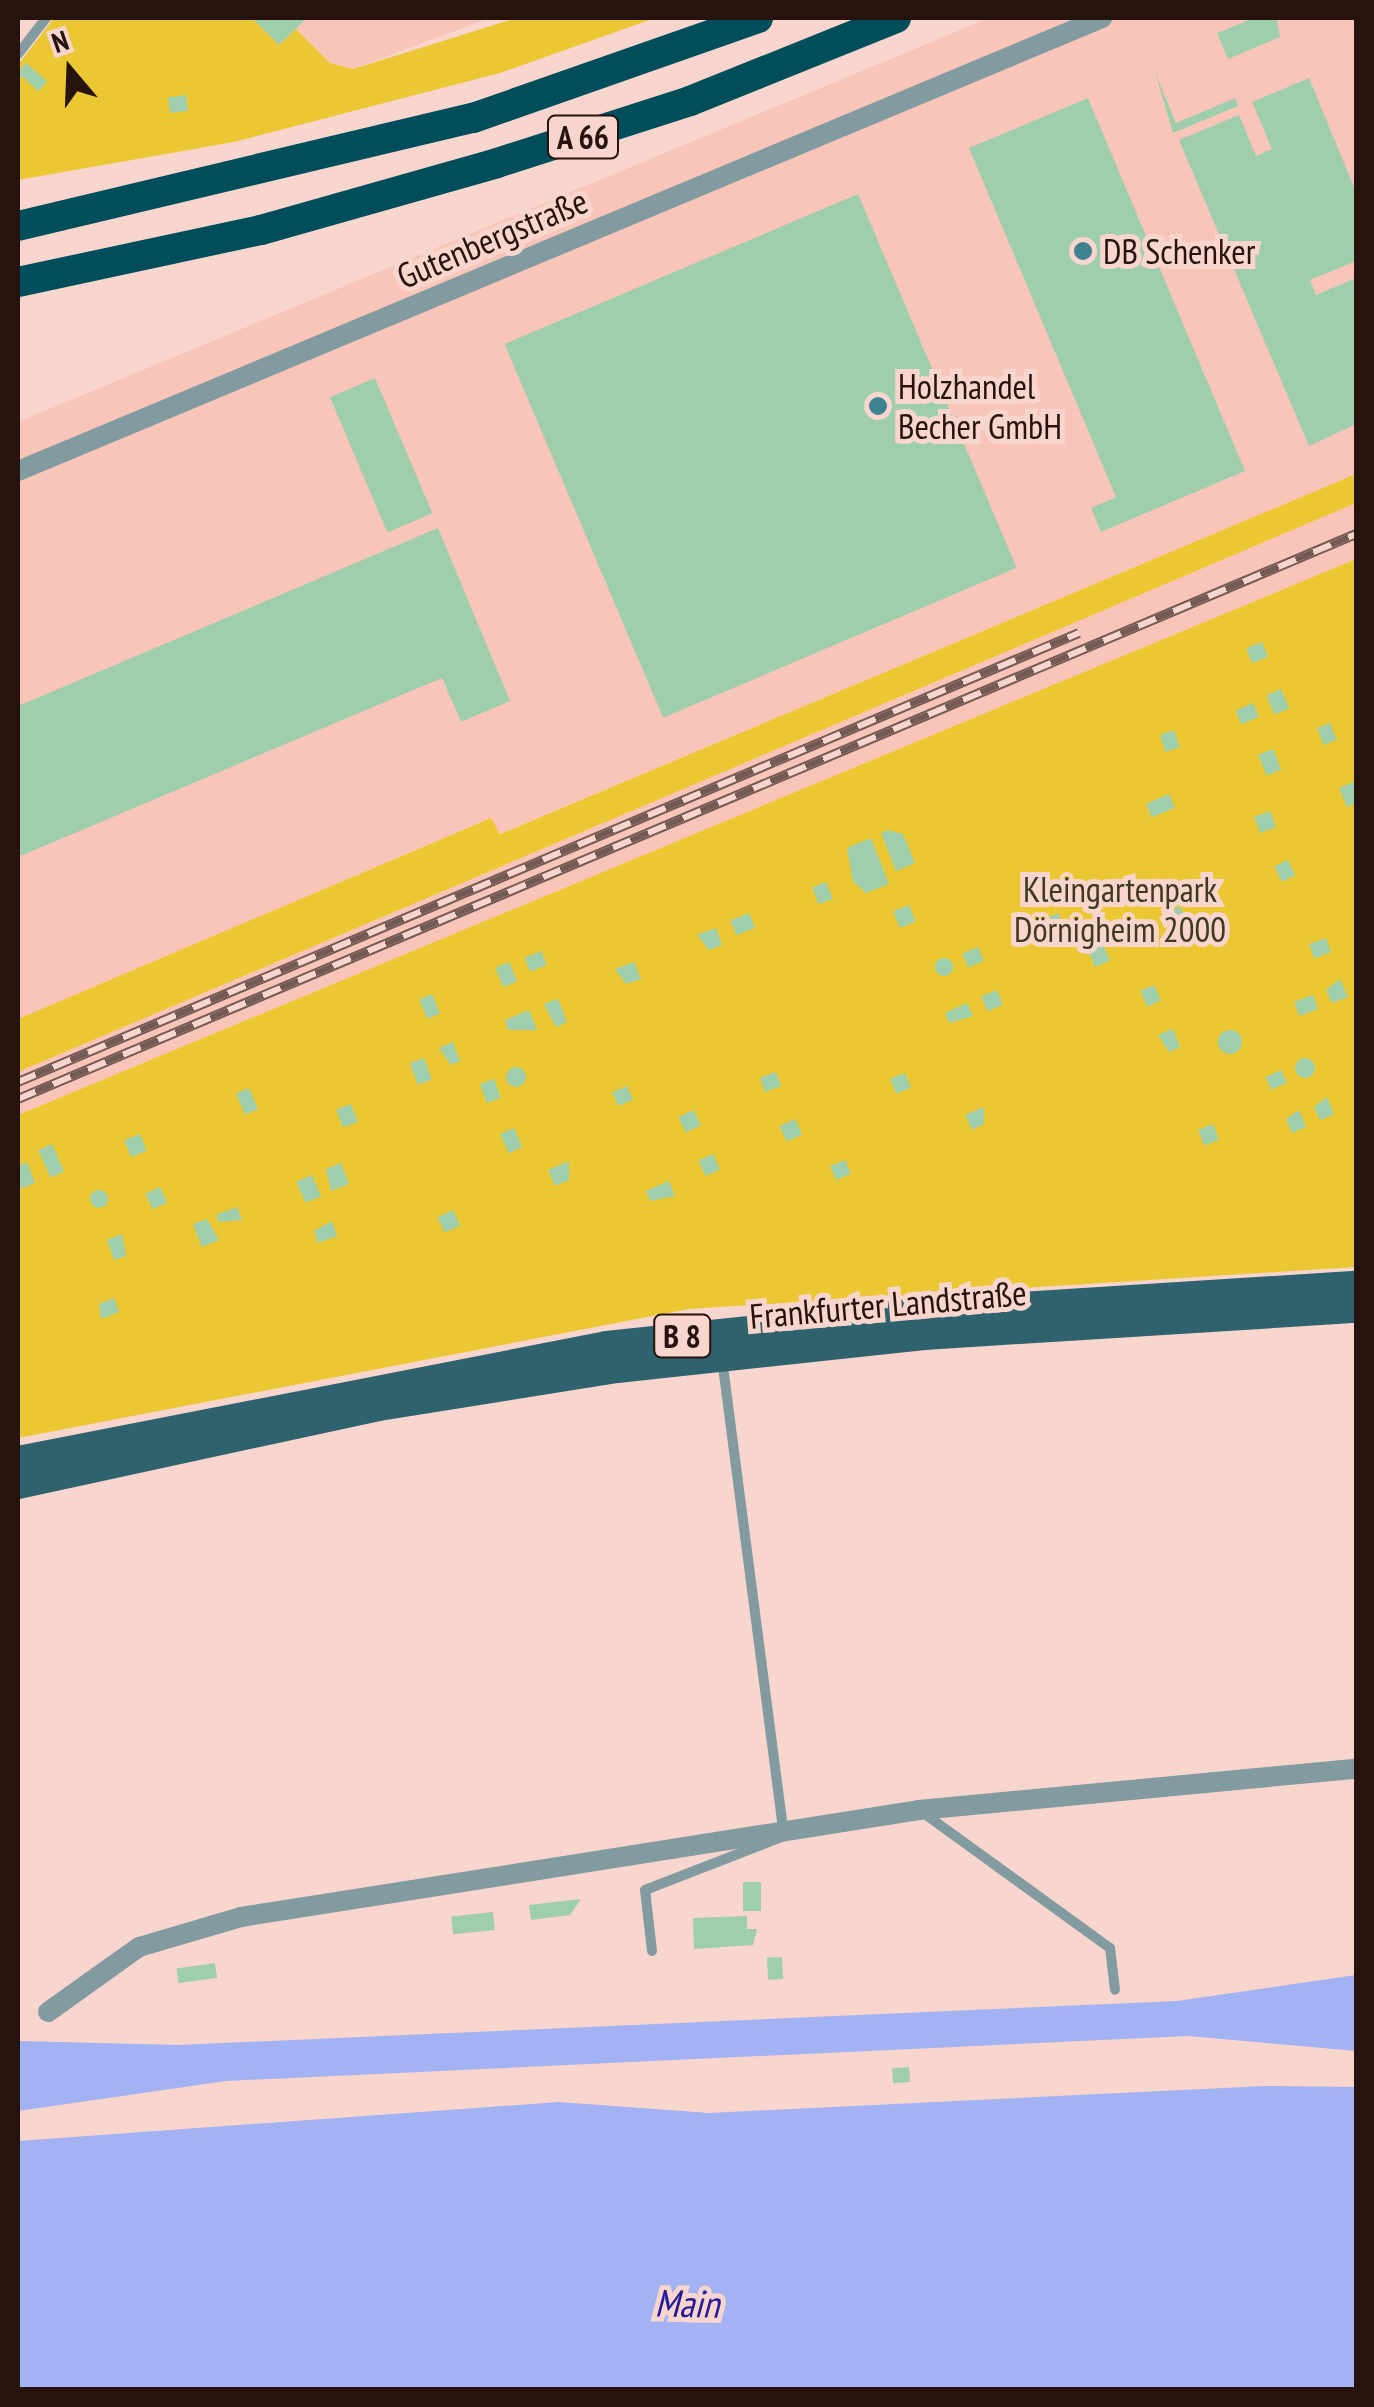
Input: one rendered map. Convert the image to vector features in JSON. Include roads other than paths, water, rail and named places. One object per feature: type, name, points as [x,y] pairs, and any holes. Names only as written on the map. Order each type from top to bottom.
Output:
[{"type":"highway","name":"A 66","points":[[18,226],[473,118],[758,18]]},
{"type":"highway","name":"A 66","points":[[18,282],[262,230],[590,135],[896,18]]},
{"type":"main road","name":"Frankfurter Landstraße","points":[[18,1460],[607,1345],[889,1314],[1356,1285]]},
{"type":"main road","name":"Frankfurter Landstraße","points":[[18,1485],[416,1400],[722,1357],[1356,1309]]},
{"type":"street","name":"Gutenbergstraße","points":[[18,471],[1102,18]]},
{"type":"street","points":[[48,2012],[139,1946],[198,1927],[784,1836],[919,1810],[1356,1769]]},
{"type":"lane","points":[[18,54],[46,18]]},
{"type":"lane","points":[[652,1951],[645,1890],[784,1836],[722,1357]]},
{"type":"lane","points":[[919,1810],[1110,1948],[1115,1990]]},
{"type":"water","points":[[1356,1975],[1356,2051],[1188,2036],[226,2081],[18,2111],[18,2041],[178,2045],[1177,2001]]},
{"type":"water","name":"Main","points":[[1265,2086],[1356,2087],[1356,2389],[18,2389],[18,2141],[559,2102],[709,2113]]},
{"type":"railway","points":[[18,1099],[1356,534]]},
{"type":"railway","points":[[18,1082],[1079,633]]},
{"type":"place","name":"DB Schenker","points":[[1083,251]]},
{"type":"place","name":"Holzhandel Becher GmbH","points":[[878,406]]},
{"type":"park label","name":"Kleingartenpark Dörnigheim 2000","points":[[1120,909]]}]
